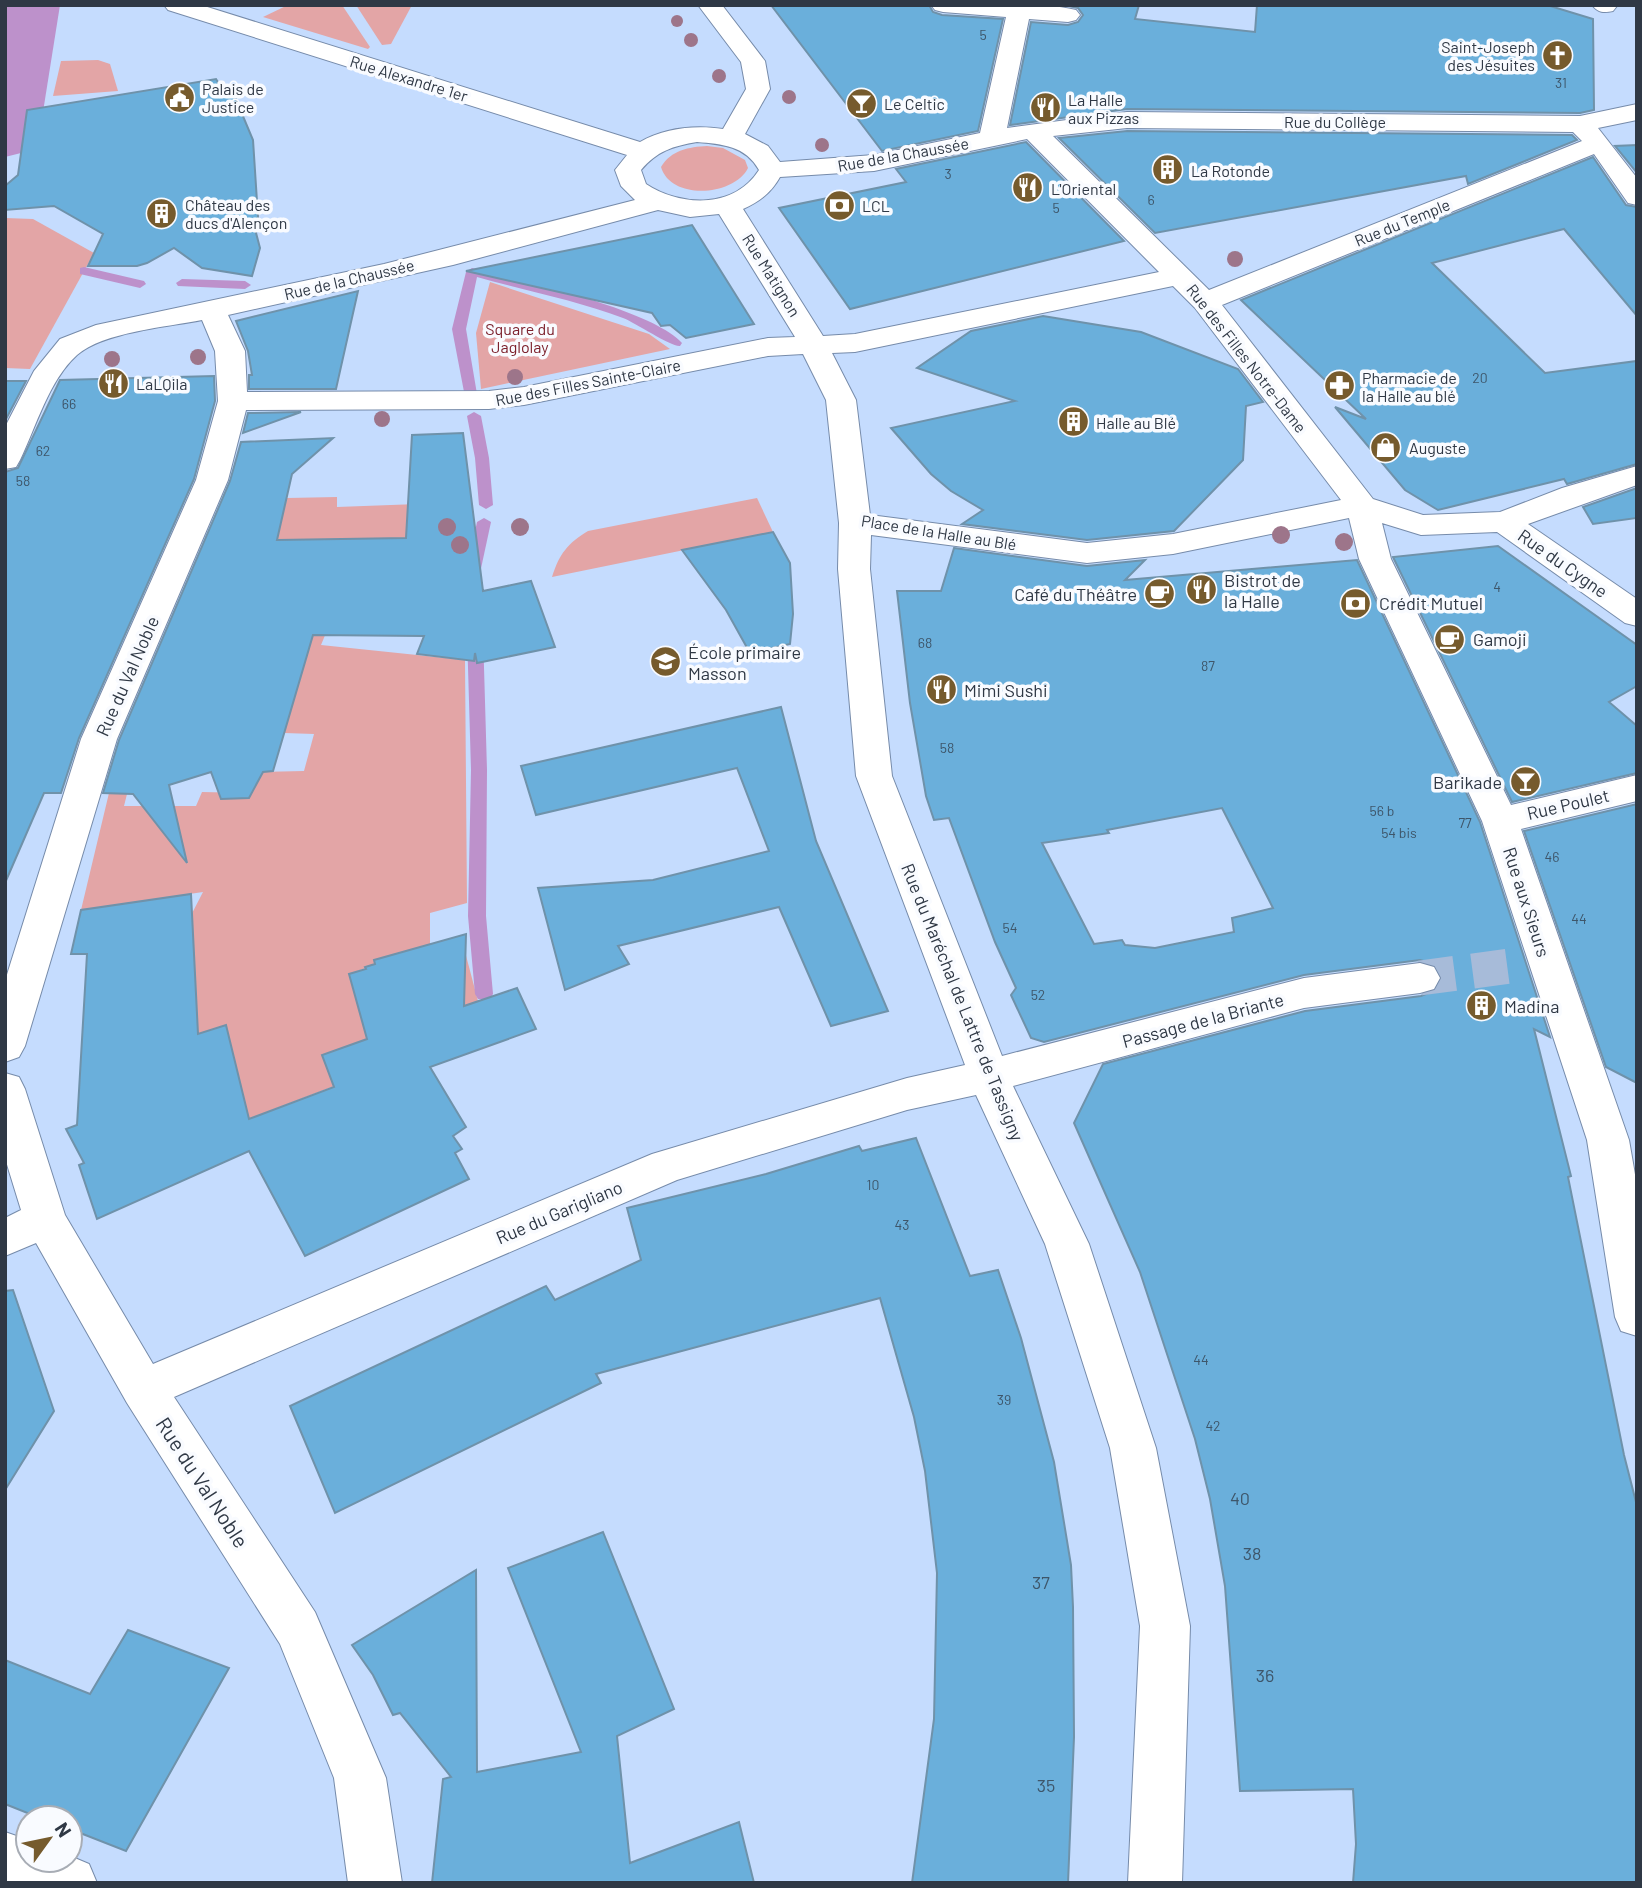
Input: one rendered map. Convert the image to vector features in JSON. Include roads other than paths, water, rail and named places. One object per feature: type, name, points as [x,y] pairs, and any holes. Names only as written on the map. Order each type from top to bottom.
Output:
[{"type":"street","name":"Rue Alexandre 1er","points":[[176,5],[642,151]]},
{"type":"street","points":[[710,5],[753,61],[758,89],[731,137]]},
{"type":"street","points":[[943,5],[1068,15]]},
{"type":"street","points":[[992,138],[1019,12]]},
{"type":"street","name":"Rue du Collège","points":[[1032,130],[1127,120],[1580,124],[1637,112]]},
{"type":"street","points":[[1580,124],[1599,143],[1637,197]]},
{"type":"street","name":"Rue de la Chaussée","points":[[772,170],[874,163],[1032,130]]},
{"type":"street","name":"Rue des Filles Notre-Dame","points":[[1032,130],[1205,302],[1362,506]]},
{"type":"street","points":[[697,134],[731,137],[752,145],[767,156],[772,170],[766,184],[751,196],[727,205],[691,208],[658,202],[634,188],[628,170],[642,151],[663,140],[697,134]]},
{"type":"street","name":"Rue du Temple","points":[[1205,302],[1599,143]]},
{"type":"street","name":"Rue de la Chaussée","points":[[5,460],[51,371],[64,351],[81,339],[585,223],[658,202]]},
{"type":"street","name":"Rue Matignon","points":[[727,205],[815,346]]},
{"type":"street","points":[[815,346],[855,343],[1181,276]]},
{"type":"street","name":"Rue du Val Noble","points":[[5,1046],[99,739],[212,480],[233,401],[230,351],[212,310]]},
{"type":"street","name":"Rue des Filles Sainte-Claire","points":[[233,401],[489,401],[768,347],[815,346]]},
{"type":"street","name":"Place de la Halle au Blé","points":[[815,346],[841,400],[855,523],[1087,554],[1173,544],[1362,506]]},
{"type":"street","points":[[1504,522],[1573,495],[1637,475]]},
{"type":"street","name":"Rue du Cygne","points":[[1362,506],[1422,525],[1504,522],[1637,615]]},
{"type":"street","name":"Rue aux Sieurs","points":[[1362,506],[1375,559],[1500,821],[1532,963],[1623,1138],[1637,1317]]},
{"type":"street","name":"Rue du Maréchal de Lattre de Tassigny","points":[[855,523],[854,569],[874,776],[989,1076],[1068,1244],[1133,1448],[1165,1626],[1155,1883]]},
{"type":"street","name":"Rue Poulet","points":[[1500,821],[1637,788]]},
{"type":"street","name":"Passage de la Briante","points":[[989,1076],[1304,993],[1420,978]]},
{"type":"street","name":"Rue du Garigliano","points":[[143,1389],[667,1166],[907,1094],[989,1076]]},
{"type":"street","name":"Rue du Val Noble","points":[[5,1089],[25,1229],[143,1389],[298,1629],[360,1778],[375,1883]]},
{"type":"street","points":[[5,1858],[70,1883]]},
{"type":"waterway","points":[[5,137],[29,5]]},
{"type":"waterway","points":[[84,271],[140,284]]},
{"type":"waterway","points":[[470,394],[459,329],[472,272],[626,315],[658,330],[675,343]]},
{"type":"waterway","points":[[182,283],[245,285]]},
{"type":"waterway","points":[[474,416],[482,458],[486,505]]},
{"type":"waterway","points":[[473,573],[484,522]]},
{"type":"waterway","points":[[475,633],[479,770],[477,916],[484,994]]},
{"type":"tunnel","points":[[1420,978],[1518,965]]},
{"type":"place","name":"Saint-Joseph des Jésuites","points":[[1558,55]]},
{"type":"place","name":"Palais de Justice","points":[[179,97]]},
{"type":"place","name":"Le Celtic","points":[[861,103]]},
{"type":"place","name":"La Halle aux Pizzas","points":[[1045,108]]},
{"type":"place","name":"La Rotonde","points":[[1168,170]]},
{"type":"place","name":"L'Oriental","points":[[1028,188]]},
{"type":"place","name":"LCL","points":[[839,205]]},
{"type":"place","name":"Château des ducs d'Alençon","points":[[162,213]]},
{"type":"place","name":"LaLQila","points":[[113,383]]},
{"type":"place","name":"Pharmacie de la Halle au blé","points":[[1339,386]]},
{"type":"place","name":"Halle au Blé","points":[[1073,422]]},
{"type":"place","name":"Auguste","points":[[1386,447]]},
{"type":"place","name":"Bistrot de la Halle","points":[[1201,590]]},
{"type":"place","name":"Café du Théâtre","points":[[1160,594]]},
{"type":"place","name":"Crédit Mutuel","points":[[1356,603]]},
{"type":"place","name":"Gamoji","points":[[1450,639]]},
{"type":"place","name":"École primaire Masson","points":[[665,662]]},
{"type":"place","name":"Mimi Sushi","points":[[941,690]]},
{"type":"place","name":"Barikade","points":[[1525,782]]},
{"type":"place","name":"Madina","points":[[1481,1006]]},
{"type":"park label","name":"Square du Jaglolay","points":[[520,337]]}]
